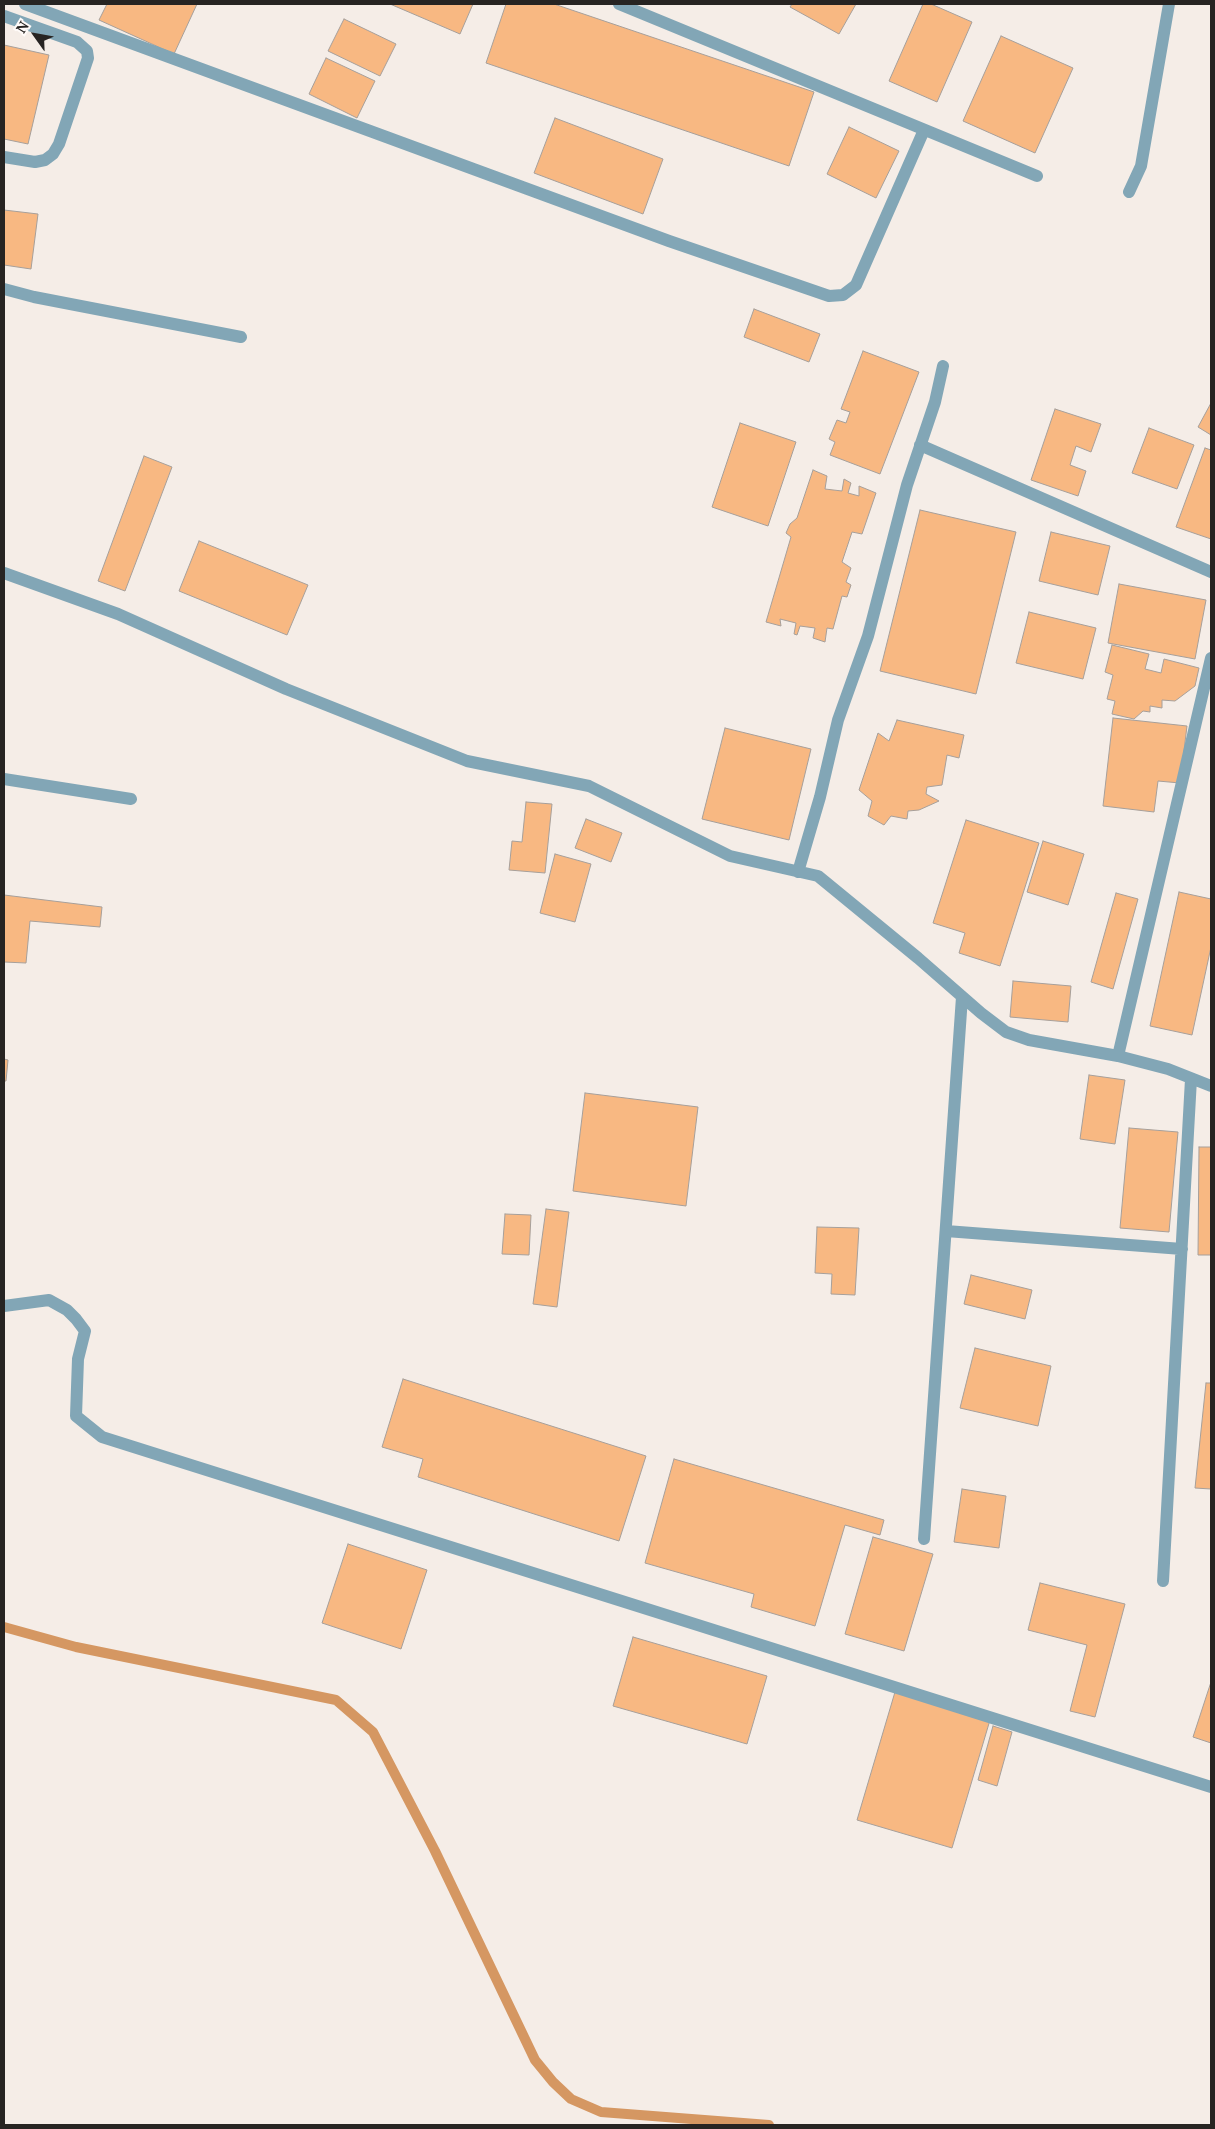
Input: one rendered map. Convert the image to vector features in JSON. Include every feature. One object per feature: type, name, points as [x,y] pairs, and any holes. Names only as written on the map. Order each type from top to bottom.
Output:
[{"type":"street","points":[[25,4],[669,241],[829,296],[843,295],[856,285],[924,130]]},
{"type":"street","points":[[619,4],[1037,176]]},
{"type":"street","points":[[1129,192],[1141,166],[1170,4]]},
{"type":"street","points":[[4,16],[77,42],[87,52],[88,58],[59,144],[53,154],[45,160],[35,162],[4,157]]},
{"type":"street","points":[[4,289],[34,297],[242,336]]},
{"type":"street","points":[[798,872],[820,797],[838,720],[868,636],[907,485],[935,402],[942,366]]},
{"type":"street","points":[[920,445],[1211,572]]},
{"type":"street","points":[[4,573],[118,614],[286,689],[467,761],[589,786],[730,856],[818,876],[1006,1032],[1029,1040],[1118,1056],[1168,1070],[1211,1086]]},
{"type":"street","points":[[1118,1056],[1211,658]]},
{"type":"street","points":[[4,779],[131,799]]},
{"type":"street","points":[[924,1539],[962,997]]},
{"type":"street","points":[[1163,1581],[1191,1078]]},
{"type":"street","points":[[946,1231],[1182,1249]]},
{"type":"street","points":[[4,1306],[49,1300],[67,1310],[76,1319],[84,1331],[78,1359],[76,1416],[102,1437],[1211,1787]]},
{"type":"building","points":[[107,4],[197,4],[174,54],[99,20]]},
{"type":"building","points":[[390,4],[473,4],[460,34]]},
{"type":"building","points":[[506,4],[554,4],[814,92],[789,166],[486,63]]},
{"type":"building","points":[[792,4],[856,4],[839,34],[790,7]]},
{"type":"building","points":[[923,4],[931,4],[972,22],[937,102],[889,81]]},
{"type":"building","points":[[344,19],[396,44],[380,76],[328,51]]},
{"type":"building","points":[[1001,36],[1073,68],[1035,153],[963,121]]},
{"type":"building","points":[[4,45],[49,55],[28,144],[4,139]]},
{"type":"building","points":[[326,58],[375,81],[357,118],[309,94]]},
{"type":"building","points":[[555,118],[663,159],[643,214],[534,173]]},
{"type":"building","points":[[849,127],[899,151],[876,198],[827,174]]},
{"type":"building","points":[[4,210],[38,214],[31,269],[4,265]]},
{"type":"building","points":[[754,309],[820,334],[809,362],[744,337]]},
{"type":"building","points":[[863,351],[919,372],[880,474],[830,455],[835,442],[829,439],[837,420],[846,423],[850,412],[841,409]]},
{"type":"building","points":[[1211,403],[1211,435],[1198,427]]},
{"type":"building","points":[[1055,409],[1101,424],[1091,452],[1076,446],[1070,465],[1086,471],[1078,496],[1031,480]]},
{"type":"building","points":[[740,423],[796,442],[768,526],[712,507]]},
{"type":"building","points":[[1149,428],[1194,445],[1177,489],[1132,473]]},
{"type":"building","points":[[1205,448],[1211,450],[1211,539],[1176,527]]},
{"type":"building","points":[[144,456],[172,467],[125,591],[98,581]]},
{"type":"building","points":[[813,470],[827,476],[825,489],[842,491],[844,479],[851,483],[848,493],[859,496],[859,486],[876,493],[862,534],[852,532],[842,562],[851,568],[846,582],[851,585],[847,597],[842,596],[833,629],[827,628],[825,642],[813,638],[815,628],[800,626],[797,635],[794,634],[796,623],[780,619],[781,626],[766,622],[791,537],[786,533],[790,524],[797,518]]},
{"type":"building","points":[[920,510],[1016,532],[976,694],[880,671]]},
{"type":"building","points":[[1051,532],[1110,546],[1098,595],[1039,581]]},
{"type":"building","points":[[199,541],[308,585],[287,635],[179,591]]},
{"type":"building","points":[[1119,584],[1206,600],[1195,659],[1108,643]]},
{"type":"building","points":[[1029,612],[1096,628],[1083,679],[1016,663]]},
{"type":"building","points":[[1112,645],[1149,654],[1145,669],[1161,673],[1164,659],[1199,668],[1195,686],[1175,701],[1162,700],[1162,708],[1150,706],[1150,712],[1143,711],[1134,719],[1112,714],[1115,701],[1107,699],[1113,675],[1105,672]]},
{"type":"building","points":[[1113,718],[1187,726],[1180,783],[1158,781],[1154,812],[1103,806]]},
{"type":"building","points":[[897,720],[964,735],[959,758],[947,755],[942,785],[927,787],[926,794],[939,801],[919,810],[908,811],[907,819],[891,816],[884,825],[868,816],[872,801],[859,790],[878,733],[889,741]]},
{"type":"building","points":[[725,728],[811,749],[789,840],[702,819]]},
{"type":"building","points":[[526,802],[552,804],[545,873],[509,870],[512,841],[522,842]]},
{"type":"building","points":[[586,819],[622,833],[611,862],[575,848]]},
{"type":"building","points":[[966,820],[1039,843],[1000,966],[959,953],[965,933],[933,923]]},
{"type":"building","points":[[1043,841],[1084,854],[1068,905],[1027,892]]},
{"type":"building","points":[[555,854],[591,864],[575,922],[540,913]]},
{"type":"building","points":[[1179,892],[1211,899],[1211,947],[1192,1035],[1150,1026]]},
{"type":"building","points":[[1116,893],[1138,899],[1113,989],[1091,982]]},
{"type":"building","points":[[4,895],[102,907],[100,927],[30,921],[26,963],[4,962]]},
{"type":"building","points":[[1013,981],[1071,986],[1068,1022],[1010,1017]]},
{"type":"building","points":[[4,1059],[8,1060],[6,1081],[4,1081]]},
{"type":"building","points":[[1089,1075],[1125,1080],[1115,1144],[1080,1139]]},
{"type":"building","points":[[585,1093],[698,1107],[686,1206],[573,1191]]},
{"type":"building","points":[[1129,1128],[1178,1132],[1169,1232],[1120,1228]]},
{"type":"building","points":[[1199,1147],[1211,1147],[1211,1255],[1198,1255]]},
{"type":"building","points":[[546,1209],[569,1212],[557,1307],[533,1304]]},
{"type":"building","points":[[505,1214],[531,1215],[529,1255],[502,1254]]},
{"type":"building","points":[[817,1227],[859,1228],[855,1295],[831,1294],[832,1274],[815,1273]]},
{"type":"building","points":[[971,1275],[1032,1290],[1025,1319],[964,1304]]},
{"type":"building","points":[[975,1348],[1051,1366],[1038,1426],[960,1408]]},
{"type":"building","points":[[403,1379],[646,1456],[619,1541],[418,1477],[423,1459],[382,1447]]},
{"type":"building","points":[[1206,1383],[1211,1383],[1211,1489],[1195,1488]]},
{"type":"building","points":[[674,1459],[884,1520],[880,1535],[845,1525],[815,1626],[751,1607],[754,1594],[645,1563]]},
{"type":"building","points":[[962,1489],[1006,1496],[999,1548],[954,1542]]},
{"type":"building","points":[[873,1537],[933,1554],[904,1651],[845,1634]]},
{"type":"building","points":[[348,1544],[427,1570],[401,1649],[322,1623]]},
{"type":"building","points":[[1040,1583],[1125,1604],[1095,1717],[1070,1711],[1087,1645],[1028,1630]]},
{"type":"building","points":[[633,1637],[767,1676],[747,1744],[613,1706]]},
{"type":"building","points":[[1211,1682],[1211,1743],[1193,1737]]},
{"type":"building","points":[[895,1692],[990,1720],[952,1848],[857,1820]]},
{"type":"building","points":[[993,1726],[1012,1732],[997,1786],[978,1780]]},
{"type":"waterway","points":[[4,1627],[76,1647],[336,1700],[373,1732],[435,1851],[535,2060],[553,2082],[571,2099],[601,2112],[769,2125]]}]
